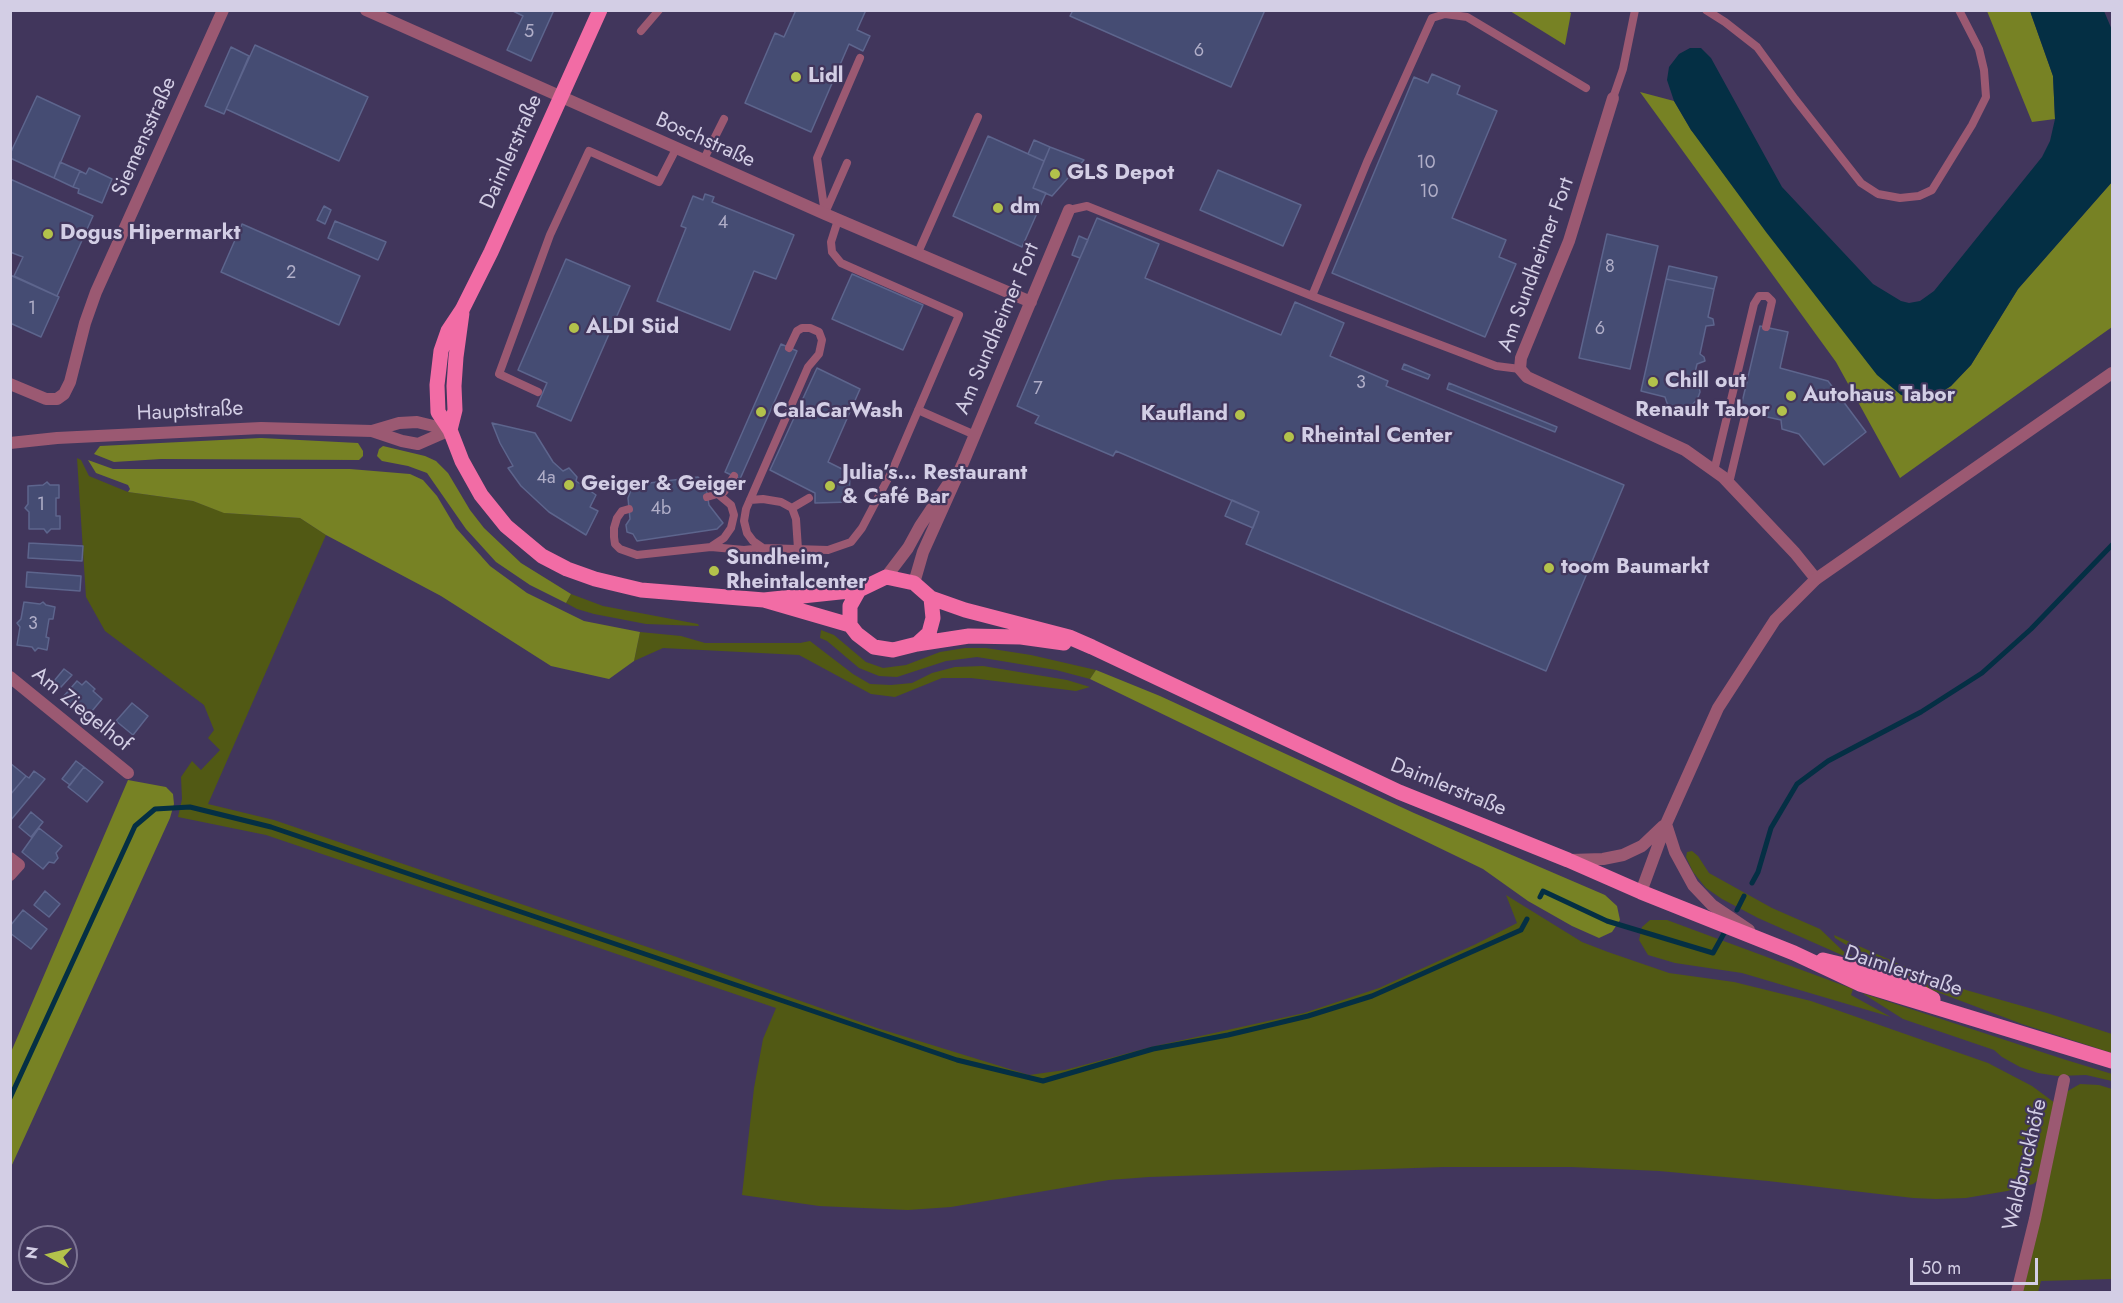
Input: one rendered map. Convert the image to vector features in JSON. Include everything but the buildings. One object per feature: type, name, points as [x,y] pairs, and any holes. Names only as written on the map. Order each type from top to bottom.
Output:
[{"type":"main road","name":"Daimlerstraße","points":[[600,10],[462,310],[456,357],[455,410],[450,430],[462,461],[481,495],[506,526],[542,556],[567,569],[596,579],[641,590],[764,600],[859,590],[886,577],[914,583],[931,598],[965,610],[1059,634],[1092,647],[1399,792],[1794,953],[1860,984],[2112,1061]]},
{"type":"main road","points":[[850,625],[850,606],[859,590]]},
{"type":"main road","points":[[917,644],[929,633],[933,618],[931,598]]},
{"type":"main road","name":"Daimlerstraße","points":[[764,600],[850,625],[856,634],[874,646],[893,650],[969,636],[1020,637],[1092,647]]},
{"type":"street","name":"Siemensstraße","points":[[10,384],[46,399],[57,399],[64,394],[70,382],[85,323],[96,292],[223,10]]},
{"type":"street","name":"Boschstraße","points":[[366,10],[675,149],[1030,302]]},
{"type":"street","name":"Am Sundheimer Fort","points":[[1614,98],[1569,241],[1521,358],[1520,369],[1527,377],[1685,450],[1729,483],[1795,553],[1816,579]]},
{"type":"street","name":"Am Sundheimer Fort","points":[[914,583],[923,552],[975,435],[1068,210]]},
{"type":"street","points":[[1641,892],[1666,824],[1718,708],[1775,620],[1816,579],[2112,373]]},
{"type":"street","name":"Hauptstraße","points":[[372,431],[399,423],[417,422],[450,430]]},
{"type":"street","name":"Hauptstraße","points":[[10,443],[57,438],[261,428],[372,431],[418,444],[450,430]]},
{"type":"street","name":"Am Sundheimer Fort","points":[[886,577],[908,548],[940,494],[963,463]]},
{"type":"street","name":"Am Ziegelhof","points":[[10,677],[128,773]]},
{"type":"street","points":[[1569,860],[1603,859],[1623,855],[1642,846],[1666,824]]},
{"type":"street","points":[[1666,824],[1675,852],[1693,885],[1712,905],[1766,942]]},
{"type":"street","points":[[10,858],[19,865],[10,875]]},
{"type":"street","name":"Waldbruckhöfe","points":[[2017,1293],[2064,1080]]},
{"type":"lane","points":[[641,31],[659,10]]},
{"type":"lane","points":[[1614,98],[1623,69],[1635,10]]},
{"type":"lane","points":[[1706,10],[1757,47],[1861,183],[1878,194],[1900,198],[1919,196],[1932,190],[1961,145],[1986,98],[1984,70],[1979,49],[1959,10]]},
{"type":"lane","points":[[1312,296],[1367,162],[1432,18],[1444,14],[1467,17],[1586,88]]},
{"type":"lane","points":[[825,214],[817,158],[860,58]]},
{"type":"lane","points":[[917,255],[978,117]]},
{"type":"lane","points":[[703,161],[724,119]]},
{"type":"lane","points":[[538,392],[499,374],[550,235],[590,151],[659,182],[675,149]]},
{"type":"lane","points":[[825,214],[847,163]]},
{"type":"lane","points":[[1068,210],[1087,206],[1312,296],[1497,366],[1520,369]]},
{"type":"lane","points":[[629,509],[622,511],[614,528],[615,544],[627,553],[637,555],[711,547],[744,550],[763,548],[828,550],[850,542],[862,528],[892,471],[959,315],[841,263],[832,252],[831,242],[838,220]]},
{"type":"lane","points":[[1714,471],[1754,304],[1759,296],[1767,296],[1772,301],[1766,327]]},
{"type":"lane","points":[[763,548],[747,533],[744,521],[746,509],[808,368],[819,354],[822,340],[819,332],[810,328],[801,328],[797,331],[789,348]]},
{"type":"lane","points":[[918,410],[975,435]]},
{"type":"lane","points":[[1729,483],[1746,412]]},
{"type":"lane","points":[[707,497],[719,495],[729,486],[734,476]]},
{"type":"lane","points":[[711,547],[724,538],[731,528],[734,515],[731,505],[719,495]]},
{"type":"lane","points":[[792,508],[809,498]]},
{"type":"lane","points":[[750,500],[763,499],[781,502],[792,508],[796,519],[798,549]]},
{"type":"green space","points":[[1566,10],[1571,13],[1565,45],[1510,11]]},
{"type":"green space","points":[[1987,11],[2030,11],[2053,76],[2055,119],[2032,122]]},
{"type":"green space","points":[[1640,92],[1674,101],[1691,130],[1934,397],[1951,386],[1971,365],[2018,289],[2112,182],[2112,327],[1900,478],[1836,362]]},
{"type":"green space","points":[[261,438],[358,443],[363,456],[359,460],[161,459],[114,462],[94,454],[100,446]]},
{"type":"green space","points":[[383,446],[425,456],[436,461],[448,473],[470,510],[484,528],[521,563],[571,594],[566,603],[530,585],[496,562],[466,529],[427,473],[408,466],[382,461],[377,456],[379,449]]},
{"type":"green space","points":[[77,458],[81,460],[89,476],[128,492],[193,501],[225,513],[300,518],[326,535],[208,804],[274,820],[671,955],[877,1028],[1029,1075],[1065,1070],[1151,1047],[1304,1013],[1379,988],[1517,923],[1506,895],[1582,942],[1608,952],[1669,973],[1734,982],[1811,1001],[1988,1063],[2032,1086],[2055,1103],[2041,1178],[2033,1184],[2007,1191],[1966,1198],[1936,1199],[1659,1171],[1571,1167],[1444,1167],[1149,1177],[1109,1180],[951,1207],[908,1210],[819,1206],[742,1195],[754,1088],[763,1039],[776,1008],[266,835],[178,817],[182,799],[181,777],[192,761],[201,770],[220,750],[208,738],[214,730],[204,705],[105,631],[86,597]]},
{"type":"green space","points":[[88,460],[113,469],[350,469],[410,474],[423,480],[437,496],[456,528],[490,566],[527,593],[584,621],[640,632],[634,661],[609,679],[551,666],[441,596],[326,535],[300,518],[224,513],[193,501],[128,492],[130,489],[128,485],[96,473]]},
{"type":"green space","points":[[571,594],[603,606],[699,626],[646,624],[594,614],[566,603]]},
{"type":"green space","points":[[821,630],[834,635],[866,662],[883,668],[906,665],[940,652],[965,648],[986,648],[1031,655],[1096,670],[1090,679],[1056,670],[977,657],[946,661],[897,677],[879,676],[859,668],[827,641],[820,638]]},
{"type":"green space","points":[[640,632],[681,636],[705,643],[800,643],[810,641],[870,684],[912,683],[932,673],[955,667],[983,666],[1067,680],[1090,687],[1076,691],[971,678],[942,678],[895,697],[871,694],[799,655],[663,648],[634,661]]},
{"type":"green space","points":[[1096,670],[1160,696],[1414,813],[1605,895],[1617,906],[1620,920],[1612,932],[1599,938],[1572,926],[1528,901],[1483,869],[1090,679]]},
{"type":"green space","points":[[128,780],[166,787],[173,794],[174,804],[170,818],[11,1167],[11,1052]]},
{"type":"green space","points":[[1692,851],[1709,873],[1772,908],[1820,929],[1843,951],[1862,961],[1862,964],[1758,918],[1722,899],[1706,888],[1693,872],[1686,857],[1687,852]]},
{"type":"green space","points":[[1650,920],[1667,920],[1853,989],[1851,995],[1891,1017],[1742,973],[1675,963],[1648,955],[1639,940],[1642,927]]},
{"type":"green space","points":[[1834,935],[1915,971],[1966,990],[2112,1034],[2112,1053],[2022,1024],[1871,967],[1873,961],[1835,938]]},
{"type":"green space","points":[[1862,993],[2112,1074],[2112,1081],[2086,1075],[2057,1076],[2020,1067],[1994,1050],[1903,1019]]},
{"type":"green space","points":[[2080,1084],[2099,1085],[2112,1089],[2112,1279],[2041,1281],[2038,1292],[2021,1292],[2066,1092]]},
{"type":"water","points":[[2030,11],[2104,11],[2112,30],[2112,182],[2018,289],[1971,365],[1951,386],[1934,397],[1917,399],[1901,395],[1877,375],[1766,232],[1691,130],[1674,101],[1667,80],[1669,67],[1679,54],[1690,48],[1701,48],[1711,58],[1782,187],[1873,284],[1901,301],[1909,303],[1920,301],[1934,291],[2042,157],[2050,141],[2055,119],[2053,76]]},
{"type":"waterway","points":[[1752,883],[1758,872],[1771,828],[1797,784],[1828,761],[1921,712],[1982,673],[2031,629],[2112,545]]},
{"type":"waterway","points":[[10,1098],[135,826],[155,809],[190,807],[271,827],[957,1060],[1043,1081],[1153,1049],[1228,1035],[1308,1016],[1372,996],[1521,930],[1527,919]]},
{"type":"waterway","points":[[1540,897],[1543,891],[1607,921],[1713,953],[1727,928]]},
{"type":"waterway","points":[[1737,910],[1744,896]]},
{"type":"place","name":"Lidl","points":[[796,77]]},
{"type":"place","name":"GLS Depot","points":[[1055,174]]},
{"type":"place","name":"dm","points":[[998,208]]},
{"type":"place","name":"Dogus Hipermarkt","points":[[48,234]]},
{"type":"place","name":"ALDI Süd","points":[[574,328]]},
{"type":"place","name":"Chill out","points":[[1653,382]]},
{"type":"place","name":"Autohaus Tabor","points":[[1791,396]]},
{"type":"place","name":"Renault Tabor","points":[[1782,411]]},
{"type":"place","name":"CalaCarWash","points":[[761,412]]},
{"type":"place","name":"Kaufland","points":[[1240,415]]},
{"type":"place","name":"Rheintal Center","points":[[1289,437]]},
{"type":"place","name":"Geiger & Geiger","points":[[569,485]]},
{"type":"place","name":"Julia’s… Restaurant & Café Bar","points":[[830,486]]},
{"type":"place","name":"toom Baumarkt","points":[[1549,568]]},
{"type":"place","name":"Sundheim, Rheintalcenter","points":[[714,571]]}]
